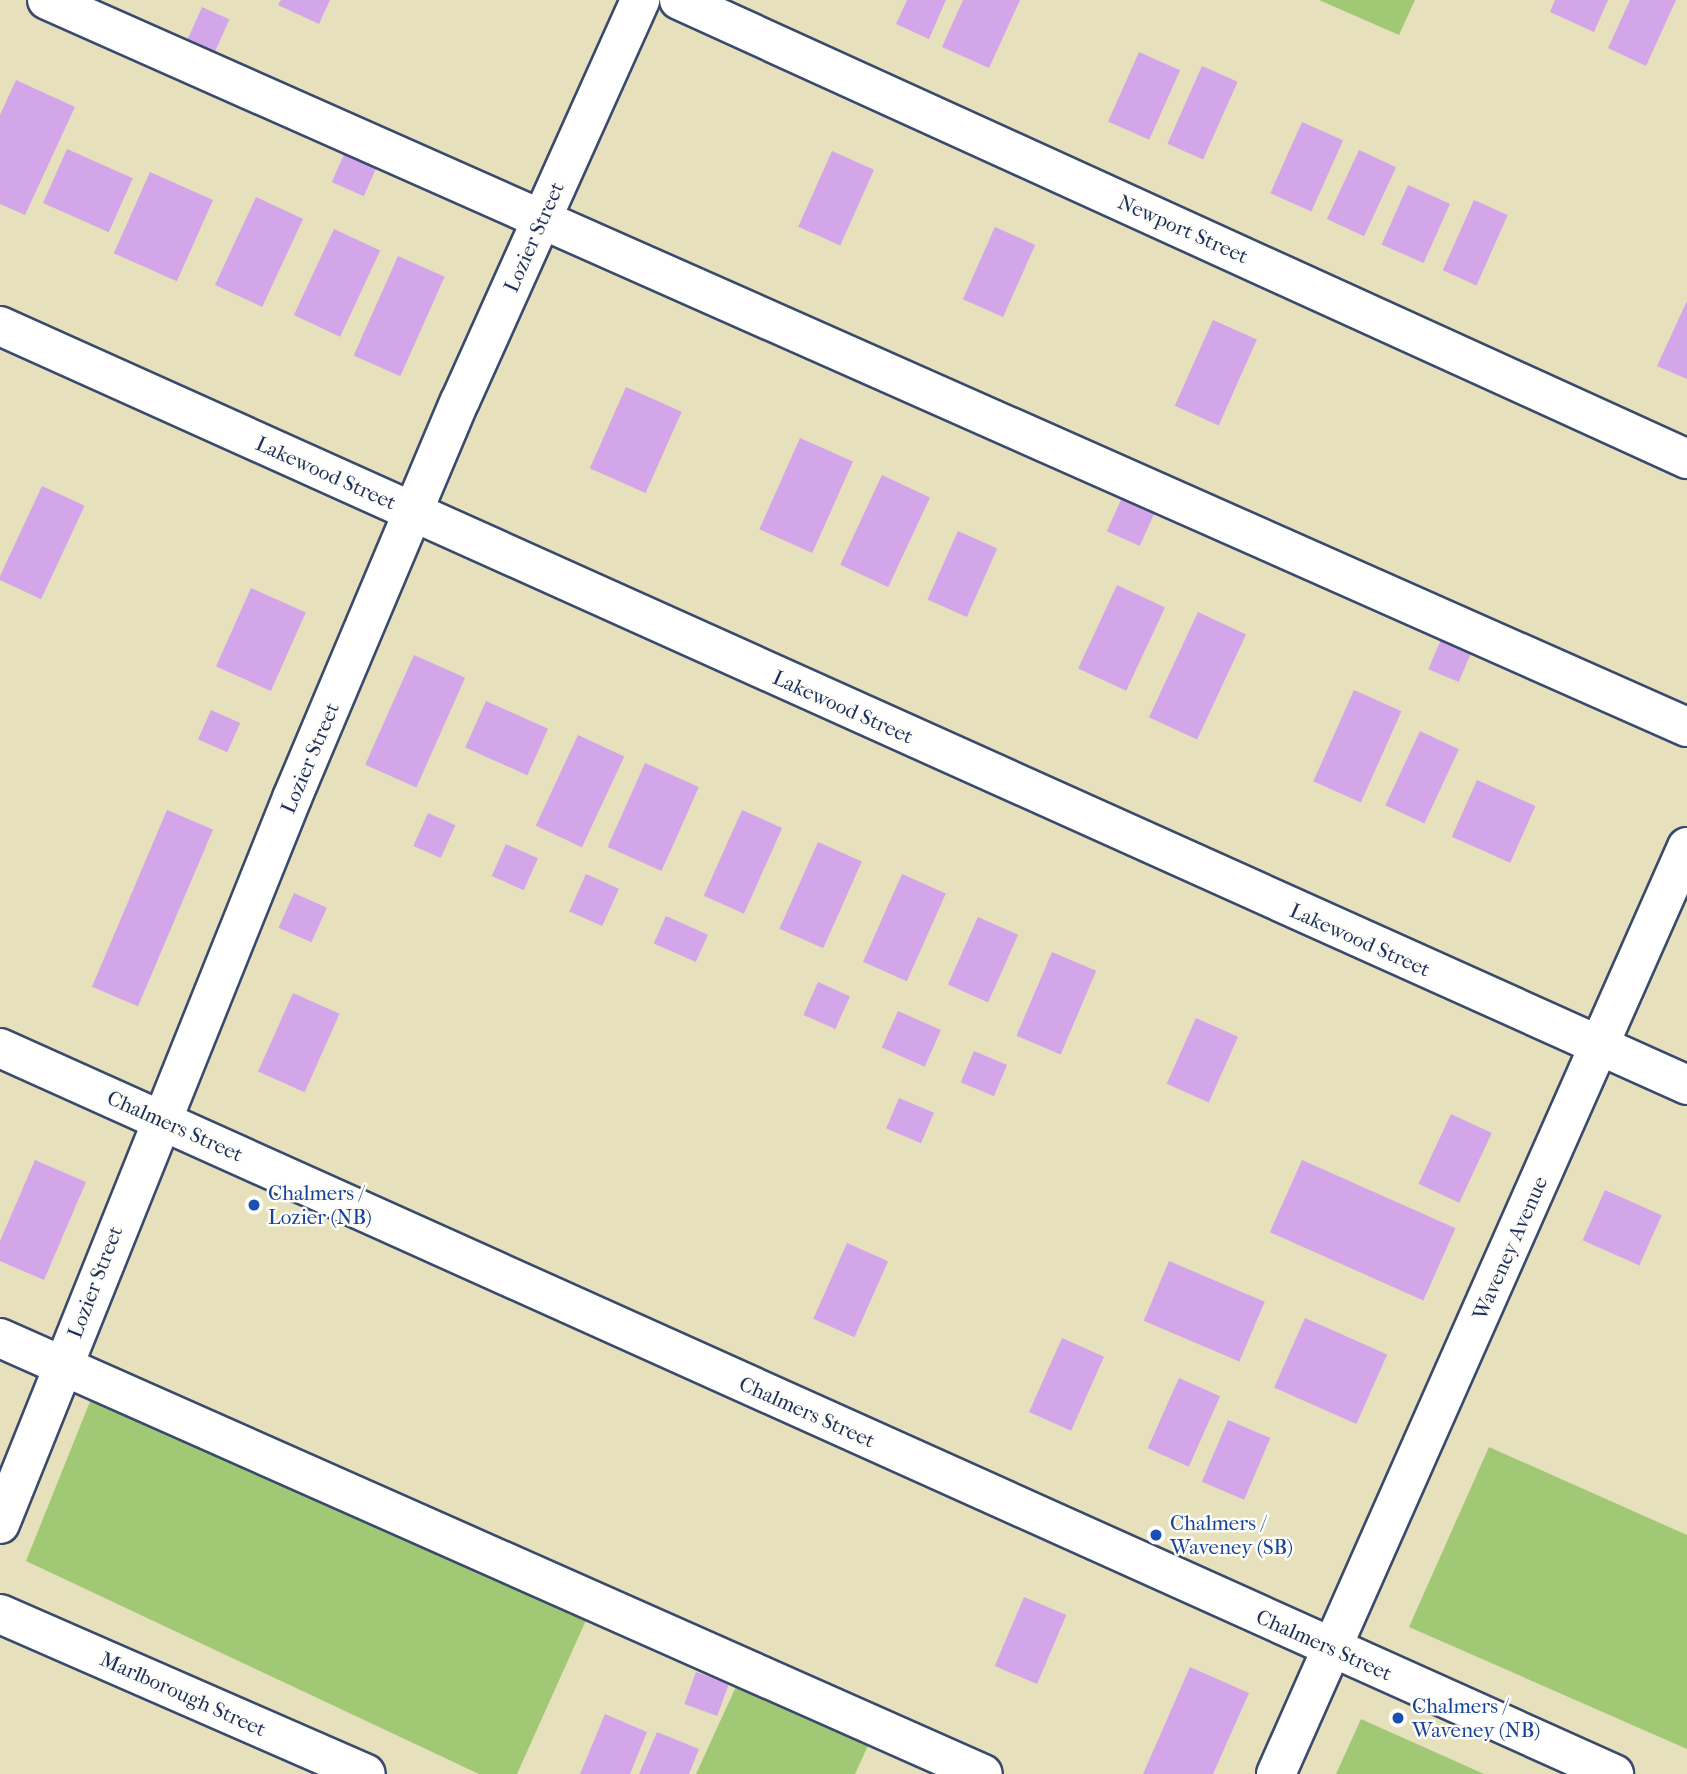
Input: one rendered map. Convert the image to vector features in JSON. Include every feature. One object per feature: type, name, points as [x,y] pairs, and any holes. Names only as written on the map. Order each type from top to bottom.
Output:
[{"type":"street","points":[[47,0],[1687,727]]},
{"type":"street","name":"Lozier Street","points":[[0,1524],[161,1119],[413,512],[640,0]]},
{"type":"street","name":"Newport Street","points":[[678,0],[1687,459]]},
{"type":"street","name":"Lakewood Street","points":[[0,326],[1687,1086]]},
{"type":"street","name":"Waveney Avenue","points":[[1276,1774],[1687,847]]},
{"type":"street","name":"Chalmers Street","points":[[0,1048],[1614,1774]]},
{"type":"street","points":[[0,1338],[983,1774]]},
{"type":"street","name":"Marlborough Street","points":[[0,1614],[366,1774]]},
{"type":"green space","points":[[1319,0],[1415,0],[1399,35]]},
{"type":"green space","points":[[91,1399],[587,1618],[517,1774],[479,1774],[26,1561]]},
{"type":"green space","points":[[1489,1447],[1687,1535],[1687,1749],[1409,1627]]},
{"type":"green space","points":[[739,1680],[871,1739],[855,1774],[696,1774]]},
{"type":"green space","points":[[1361,1719],[1484,1774],[1336,1774]]},
{"type":"building","points":[[281,0],[330,0],[319,24],[278,5]]},
{"type":"building","points":[[907,0],[946,0],[929,39],[896,24]]},
{"type":"building","points":[[963,0],[1020,0],[989,68],[942,47]]},
{"type":"building","points":[[1555,0],[1608,0],[1594,32],[1550,12]]},
{"type":"building","points":[[1630,0],[1676,0],[1646,66],[1608,48]]},
{"type":"building","points":[[202,7],[229,19],[214,54],[187,42]]},
{"type":"building","points":[[1139,52],[1180,70],[1149,140],[1108,121]]},
{"type":"building","points":[[1202,66],[1238,82],[1203,160],[1167,144]]},
{"type":"building","points":[[16,80],[75,107],[25,215],[0,204],[0,115]]},
{"type":"building","points":[[1302,122],[1343,140],[1311,212],[1270,193]]},
{"type":"building","points":[[67,149],[133,178],[109,232],[43,203]]},
{"type":"building","points":[[346,150],[378,164],[364,196],[332,182]]},
{"type":"building","points":[[1359,150],[1396,167],[1364,236],[1327,219]]},
{"type":"building","points":[[832,151],[874,170],[840,246],[798,227]]},
{"type":"building","points":[[150,172],[213,200],[177,281],[114,253]]},
{"type":"building","points":[[1408,185],[1450,204],[1424,263],[1382,244]]},
{"type":"building","points":[[256,197],[303,219],[262,307],[215,285]]},
{"type":"building","points":[[1474,200],[1508,215],[1476,285],[1443,270]]},
{"type":"building","points":[[995,227],[1035,245],[1003,317],[963,299]]},
{"type":"building","points":[[334,229],[380,251],[340,337],[294,315]]},
{"type":"building","points":[[398,256],[445,277],[400,376],[354,356]]},
{"type":"building","points":[[1687,301],[1687,379],[1657,366]]},
{"type":"building","points":[[1213,320],[1257,340],[1219,425],[1175,406]]},
{"type":"building","points":[[626,387],[682,412],[646,493],[590,468]]},
{"type":"building","points":[[800,438],[853,462],[812,553],[759,529]]},
{"type":"building","points":[[882,475],[930,497],[888,587],[840,565]]},
{"type":"building","points":[[42,486],[85,506],[41,599],[0,580],[0,576]]},
{"type":"building","points":[[1124,493],[1157,508],[1140,546],[1107,531]]},
{"type":"building","points":[[958,531],[997,548],[967,617],[927,600]]},
{"type":"building","points":[[1117,585],[1165,607],[1126,691],[1078,668]]},
{"type":"building","points":[[251,588],[306,612],[271,691],[216,667]]},
{"type":"building","points":[[1198,612],[1246,634],[1197,740],[1149,717]]},
{"type":"building","points":[[1442,637],[1472,650],[1459,682],[1428,669]]},
{"type":"building","points":[[414,655],[465,678],[416,787],[365,765]]},
{"type":"building","points":[[1354,690],[1402,711],[1361,803],[1313,781]]},
{"type":"building","points":[[486,701],[548,729],[527,775],[465,748]]},
{"type":"building","points":[[211,710],[240,723],[227,752],[198,739]]},
{"type":"building","points":[[1420,731],[1459,749],[1424,823],[1385,805]]},
{"type":"building","points":[[578,735],[624,757],[582,847],[536,826]]},
{"type":"building","points":[[645,763],[699,787],[661,871],[608,847]]},
{"type":"building","points":[[1477,780],[1535,806],[1510,863],[1452,837]]},
{"type":"building","points":[[167,810],[213,830],[138,1006],[92,987]]},
{"type":"building","points":[[742,810],[782,828],[744,914],[704,896]]},
{"type":"building","points":[[428,813],[455,825],[441,858],[413,846]]},
{"type":"building","points":[[818,842],[862,862],[823,948],[779,929]]},
{"type":"building","points":[[506,844],[538,858],[524,890],[492,876]]},
{"type":"building","points":[[586,874],[619,889],[602,926],[569,911]]},
{"type":"building","points":[[902,874],[946,894],[907,981],[863,962]]},
{"type":"building","points":[[294,893],[327,908],[311,942],[279,928]]},
{"type":"building","points":[[666,916],[708,935],[696,962],[654,943]]},
{"type":"building","points":[[978,917],[1018,935],[988,1002],[948,985]]},
{"type":"building","points":[[1052,952],[1096,971],[1061,1055],[1016,1036]]},
{"type":"building","points":[[818,982],[850,996],[835,1029],[803,1015]]},
{"type":"building","points":[[293,993],[340,1014],[305,1092],[258,1072]]},
{"type":"building","points":[[898,1011],[941,1030],[925,1067],[882,1048]]},
{"type":"building","points":[[1196,1018],[1238,1037],[1209,1102],[1167,1084]]},
{"type":"building","points":[[974,1051],[1007,1065],[994,1096],[961,1082]]},
{"type":"building","points":[[899,1098],[934,1113],[921,1143],[886,1128]]},
{"type":"building","points":[[1451,1114],[1492,1133],[1459,1203],[1418,1184]]},
{"type":"building","points":[[35,1160],[86,1182],[44,1280],[0,1261],[0,1241]]},
{"type":"building","points":[[1302,1160],[1455,1228],[1423,1301],[1270,1232]]},
{"type":"building","points":[[1605,1190],[1662,1215],[1639,1265],[1583,1240]]},
{"type":"building","points":[[847,1243],[888,1261],[854,1337],[813,1319]]},
{"type":"building","points":[[1169,1261],[1265,1302],[1239,1361],[1144,1321]]},
{"type":"building","points":[[1305,1318],[1387,1355],[1356,1424],[1274,1387]]},
{"type":"building","points":[[1062,1338],[1104,1357],[1071,1431],[1029,1412]]},
{"type":"building","points":[[1179,1378],[1220,1396],[1189,1467],[1148,1448]]},
{"type":"building","points":[[1228,1420],[1270,1438],[1244,1500],[1202,1482]]},
{"type":"building","points":[[1024,1597],[1066,1615],[1037,1684],[995,1666]]},
{"type":"building","points":[[1190,1667],[1249,1693],[1213,1774],[1143,1774]]},
{"type":"building","points":[[696,1672],[729,1684],[717,1716],[684,1704]]},
{"type":"building","points":[[605,1714],[647,1732],[630,1774],[580,1774]]},
{"type":"building","points":[[657,1732],[699,1749],[689,1774],[639,1774]]},
{"type":"place","name":"Chalmers / Lozier (NB)","points":[[254,1205]]},
{"type":"place","name":"Chalmers / Waveney (SB)","points":[[1156,1535]]},
{"type":"place","name":"Chalmers / Waveney (NB)","points":[[1398,1718]]}]
